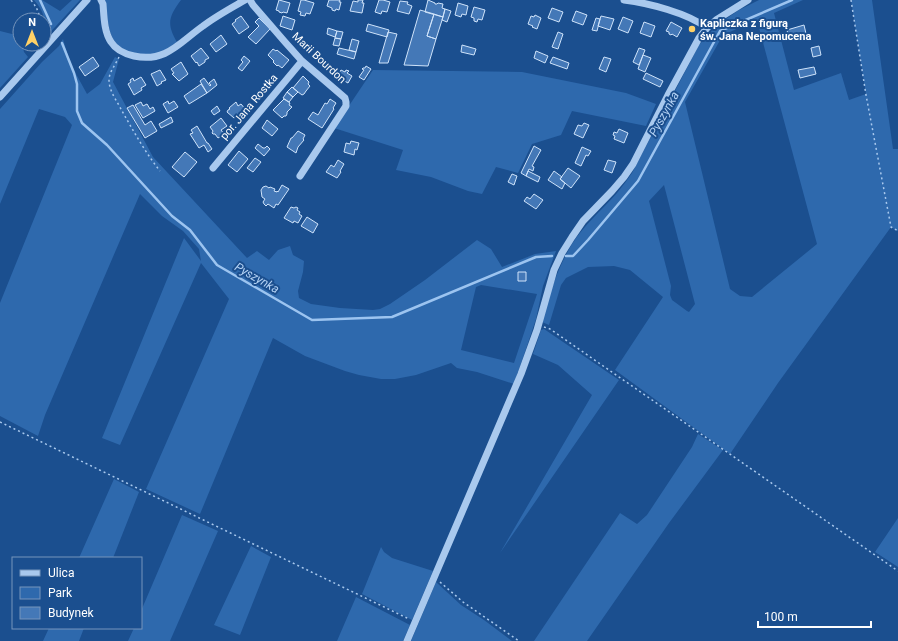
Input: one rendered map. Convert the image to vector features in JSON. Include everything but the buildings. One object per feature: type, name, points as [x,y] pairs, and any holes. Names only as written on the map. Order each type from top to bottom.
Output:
[{"type":"street","points":[[0,97],[87,0]]},
{"type":"street","points":[[101,0],[108,35],[111,42],[122,52],[141,58],[157,57],[168,52],[217,16],[245,0]]},
{"type":"street","name":"Marii Bourdon","points":[[250,0],[302,61],[345,98],[346,106],[300,176]]},
{"type":"street","points":[[624,0],[654,6],[683,15],[707,28]]},
{"type":"street","points":[[407,641],[521,374],[539,324],[554,270],[562,253],[583,221],[616,186],[633,164],[688,56],[699,38],[716,20],[748,0]]},
{"type":"street","name":"por. Jana Rostka","points":[[213,168],[302,61]]},
{"type":"path","points":[[31,0],[38,12]]},
{"type":"path","points":[[852,0],[866,94],[891,227],[898,231]]},
{"type":"path","points":[[29,52],[34,59]]},
{"type":"path","points":[[122,52],[109,79],[111,90],[149,158],[160,171]]},
{"type":"path","points":[[539,324],[583,352],[898,571]]},
{"type":"path","points":[[0,422],[415,622]]},
{"type":"path","points":[[434,576],[462,602],[519,641]]},
{"type":"green space","points":[[34,0],[42,0],[60,11],[72,0],[80,0],[52,30],[52,12],[42,12]]},
{"type":"green space","points":[[105,0],[181,0],[170,20],[171,30],[177,42],[158,53],[138,55],[125,51],[115,43],[112,37],[108,24]]},
{"type":"green space","points":[[759,0],[803,0],[774,13],[794,90],[841,73],[849,100],[866,94],[851,0],[872,0],[893,149],[898,149],[898,231],[891,227],[778,383],[730,454],[615,370],[663,297],[630,270],[614,266],[588,267],[566,278],[561,285],[549,325],[542,322],[554,282],[572,244],[588,224],[617,193],[632,173],[699,45],[717,25],[739,10]],"holes":[[[757,20],[817,244],[752,297],[740,296],[730,289],[685,102],[723,35]],[[664,185],[695,304],[689,312],[672,300],[670,295],[671,286],[649,201]]]},
{"type":"green space","points":[[0,31],[12,34],[12,52],[24,52],[28,57],[0,88]]},
{"type":"green space","points":[[63,39],[70,63],[87,94],[100,84],[115,57],[119,59],[113,82],[153,157],[247,258],[257,251],[269,260],[278,250],[290,246],[293,255],[304,261],[298,291],[299,298],[311,304],[340,308],[380,309],[390,304],[425,280],[477,240],[491,249],[502,267],[535,254],[556,251],[543,286],[536,319],[514,384],[477,372],[457,368],[451,363],[416,375],[395,379],[381,379],[359,375],[305,356],[273,338],[200,514],[146,489],[229,299],[201,263],[120,445],[102,438],[184,238],[201,261],[199,249],[183,231],[162,216],[140,194],[45,415],[38,436],[0,416],[0,303],[72,125],[65,117],[39,109],[0,204],[0,109],[42,62],[59,46]],"holes":[[[481,285],[537,294],[514,363],[461,350],[476,287]]]},
{"type":"green space","points":[[373,70],[522,72],[626,93],[656,104],[646,126],[572,111],[561,135],[532,144],[518,173],[496,167],[482,194],[468,191],[431,177],[396,170],[403,150],[334,128]]},
{"type":"green space","points":[[544,329],[619,380],[500,553],[592,395],[558,365],[533,354],[541,330]]},
{"type":"green space","points":[[698,434],[723,450],[669,523],[587,641],[534,641],[620,513],[637,524],[647,515],[692,447]]},
{"type":"green space","points":[[114,479],[139,492],[113,557],[79,557]]},
{"type":"green space","points":[[182,515],[218,531],[170,641],[128,641],[134,629],[142,629],[142,609]]},
{"type":"green space","points":[[898,518],[898,567],[875,552]]},
{"type":"green space","points":[[251,546],[271,557],[240,635],[214,625]]},
{"type":"green space","points":[[381,547],[384,552],[392,558],[433,571],[412,620],[362,594]]},
{"type":"green space","points":[[436,582],[461,605],[512,641],[411,641]]},
{"type":"green space","points":[[356,597],[410,625],[403,641],[337,641]]},
{"type":"green space","points":[[49,629],[84,629],[79,641],[43,641]]},
{"type":"waterway","name":"Pyszynka","points":[[40,0],[46,12]]},
{"type":"waterway","name":"Pyszynka","points":[[566,256],[573,256],[638,181],[720,31],[792,0]]},
{"type":"waterway","name":"Pyszynka","points":[[62,43],[77,84],[77,111],[82,123],[107,145],[172,216],[190,230],[217,265],[312,320],[392,317],[536,257],[552,256]]},
{"type":"place","name":"Kapliczka z figurą św. Jana Nepomucena","points":[[692,29]]}]
